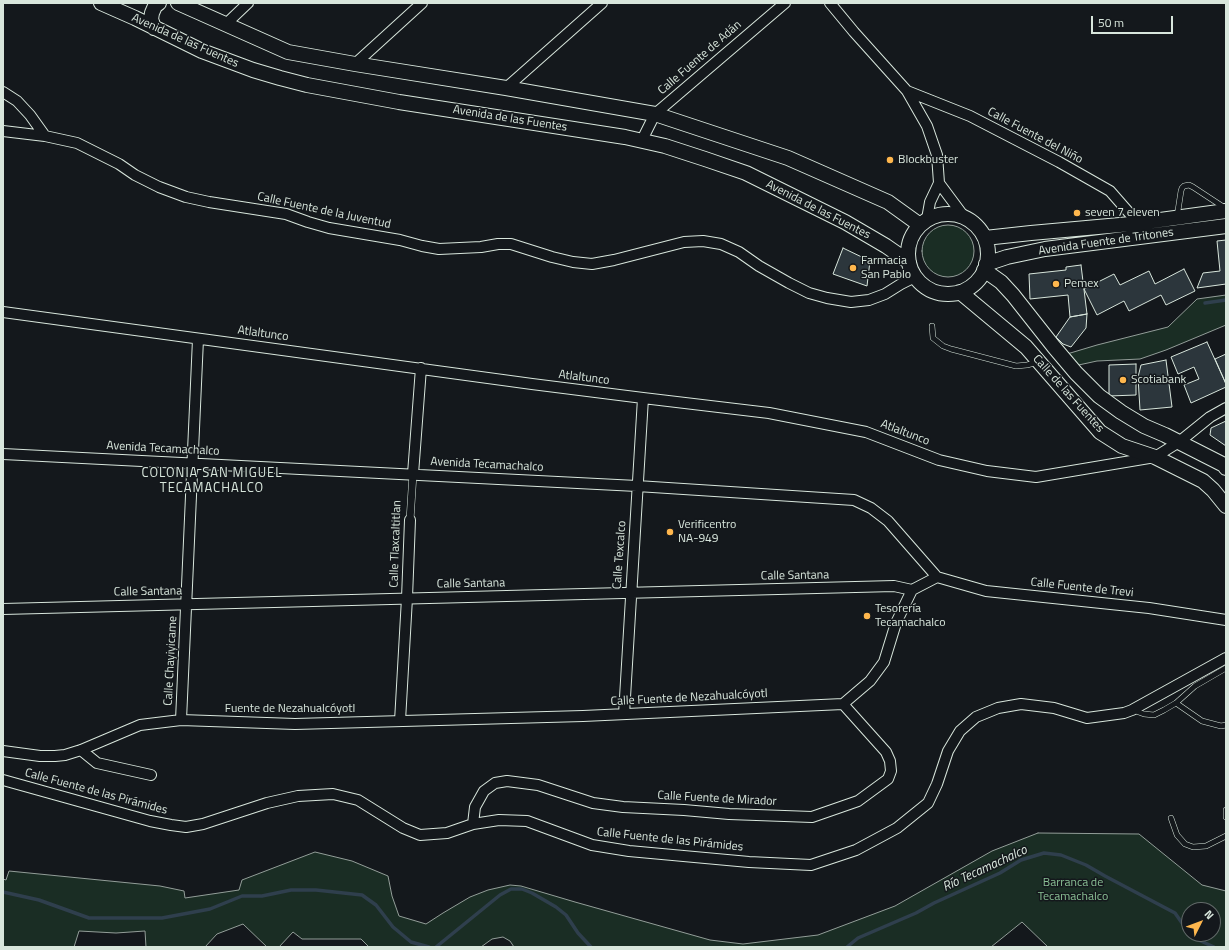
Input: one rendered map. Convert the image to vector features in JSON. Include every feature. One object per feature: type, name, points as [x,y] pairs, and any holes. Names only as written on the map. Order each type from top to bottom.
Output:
[{"type":"main road","name":"Avenida de las Fuentes","points":[[101,3],[202,51],[229,62],[307,85],[407,103],[642,140],[706,159],[746,173],[845,222],[873,238],[909,262]]},
{"type":"main road","points":[[135,18],[141,14],[148,3]]},
{"type":"main road","points":[[154,28],[151,19],[155,6],[158,3]]},
{"type":"main road","points":[[178,3],[288,52],[655,114],[788,158],[888,202],[924,222]]},
{"type":"main road","name":"Avenida Fuente de Tritones","points":[[985,238],[1138,223],[1226,210]]},
{"type":"main road","points":[[939,214],[952,214],[965,218],[976,226],[985,238],[988,251],[985,267],[974,283],[960,292],[950,294],[931,290],[915,277],[909,262],[908,254],[911,238],[924,222],[939,214]]},
{"type":"main road","name":"Avenida Fuente de Tritones","points":[[985,267],[1007,257],[1045,249],[1226,226]]},
{"type":"main road","name":"Calle de las Fuentes","points":[[985,267],[1013,295],[1076,373],[1099,396],[1144,426],[1165,434],[1224,465],[1226,468]]},
{"type":"main road","name":"Calle de las Fuentes","points":[[960,292],[1026,347],[1100,432],[1122,446],[1155,457],[1203,482],[1213,490],[1226,506]]},
{"type":"main road","points":[[1179,442],[1178,456],[1182,471]]},
{"type":"street","points":[[226,24],[248,3]]},
{"type":"street","points":[[355,64],[422,3]]},
{"type":"street","points":[[506,88],[602,3]]},
{"type":"street","name":"Calle Fuente de Adán","points":[[642,140],[655,114],[785,3]]},
{"type":"street","points":[[830,3],[907,91],[926,126],[936,155],[939,183],[965,218]]},
{"type":"street","name":"Calle Fuente del Niño","points":[[907,91],[970,116],[1059,162],[1110,191],[1138,223]]},
{"type":"street","points":[[3,92],[17,101],[30,115],[45,136]]},
{"type":"street","name":"Calle Fuente de la Juventud","points":[[3,131],[45,136],[77,143],[119,164],[135,175],[159,187],[186,197],[286,214],[329,228],[400,240],[439,249],[511,244],[552,257],[573,262],[592,264],[614,260],[684,242],[703,241],[721,244],[739,252],[759,266],[789,283],[809,292],[827,298],[851,302],[869,300],[886,294],[915,277]]},
{"type":"street","points":[[924,222],[930,202],[939,183]]},
{"type":"street","name":"Atlaltunco","points":[[3,312],[643,398],[769,413],[866,432],[939,460],[987,471],[1036,477],[1155,457]]},
{"type":"street","name":"Calle Chayiyicame","points":[[181,720],[198,338]]},
{"type":"street","name":"Calle Tlaxcaltitlan","points":[[400,721],[410,520],[421,368]]},
{"type":"street","name":"Calle Texcalco","points":[[624,714],[630,592],[643,398]]},
{"type":"street","points":[[1155,457],[1179,442],[1210,417],[1226,408]]},
{"type":"street","name":"Avenida Tecamachalco","points":[[3,454],[637,486],[854,500],[871,508],[888,521],[937,577]]},
{"type":"street","points":[[843,704],[870,681],[884,662],[896,623],[912,590],[937,577]]},
{"type":"street","name":"Calle Fuente de Trevi","points":[[937,577],[986,591],[1149,608],[1226,620]]},
{"type":"street","name":"Calle Santana","points":[[3,609],[894,586],[912,590]]},
{"type":"street","name":"Calle Fuente de las Pirámides","points":[[3,780],[150,821],[186,827],[203,824],[267,803],[298,796],[333,794],[358,800],[403,828],[420,835],[447,833],[473,824],[499,820],[527,821],[592,846],[629,851],[749,862],[811,865],[856,850],[897,828],[928,803],[937,784],[948,751],[960,731],[976,717],[998,708],[1021,704],[1054,708],[1088,718],[1124,713],[1226,658]]},
{"type":"street","name":"Calle Fuente de Nezahualcóyotl","points":[[400,721],[624,714],[843,704]]},
{"type":"street","name":"Calle Fuente de Mirador","points":[[473,824],[475,807],[484,790],[495,783],[507,781],[538,785],[593,803],[623,807],[729,814],[812,817],[858,801],[888,779],[891,771],[890,761],[886,752],[843,704]]},
{"type":"street","points":[[3,751],[40,756],[55,756],[81,750],[140,725],[181,720]]},
{"type":"street","name":"Fuente de Nezahualcóyotl","points":[[181,720],[295,724],[400,721]]},
{"type":"street","points":[[81,750],[97,763],[152,776]]},
{"type":"lane","points":[[1177,218],[1182,188],[1189,185],[1226,210]]},
{"type":"lane","points":[[932,326],[933,338],[943,346],[951,349],[1016,366],[1039,362]]},
{"type":"lane","points":[[1132,710],[1144,714],[1154,715],[1176,703],[1195,686],[1226,668]]},
{"type":"lane","points":[[1176,703],[1202,721],[1221,726],[1226,725]]},
{"type":"lane","points":[[1226,810],[1226,817]]},
{"type":"lane","points":[[1171,818],[1177,835],[1185,844],[1193,847],[1206,846],[1226,836]]},
{"type":"green space","points":[[948,225],[958,227],[966,233],[972,241],[974,251],[972,261],[966,269],[958,275],[948,277],[938,275],[930,269],[924,261],[922,251],[924,241],[930,233],[938,227]]},
{"type":"green space","points":[[1226,295],[1226,325],[1166,350],[1140,359],[1097,361],[1074,366],[1067,354],[1168,327],[1197,299]]},
{"type":"green space","name":"Barranca de Tecamachalco","points":[[1038,833],[1139,834],[1202,885],[1226,891],[1226,947],[1048,947],[1022,922],[991,947],[514,947],[510,941],[503,937],[492,939],[481,947],[369,947],[361,939],[302,939],[293,932],[279,947],[267,947],[243,924],[217,934],[205,947],[146,947],[145,931],[116,933],[79,931],[74,947],[3,947],[3,879],[6,880],[9,871],[160,886],[184,891],[185,898],[239,890],[242,880],[315,852],[352,861],[388,876],[392,896],[399,916],[426,924],[470,897],[488,890],[510,885],[521,886],[710,940],[743,944],[818,935],[895,906],[992,851]]},
{"type":"building","points":[[1226,240],[1226,284],[1197,288],[1203,273],[1220,271],[1217,241]]},
{"type":"building","name":"Farmacia San Pablo","points":[[843,248],[870,261],[867,286],[833,274]]},
{"type":"building","name":"Pemex","points":[[1081,265],[1087,314],[1070,317],[1068,295],[1030,299],[1029,274],[1066,270],[1066,267]]},
{"type":"building","points":[[1184,269],[1195,291],[1166,305],[1161,295],[1129,311],[1124,301],[1097,315],[1084,289],[1114,274],[1120,285],[1149,271],[1155,284]]},
{"type":"building","points":[[1087,314],[1086,328],[1071,347],[1063,344],[1056,337],[1070,317]]},
{"type":"building","points":[[1207,342],[1226,387],[1191,403],[1184,385],[1199,379],[1194,367],[1178,374],[1171,357]]},
{"type":"building","points":[[1226,354],[1226,384],[1215,359]]},
{"type":"building","points":[[1166,360],[1172,407],[1140,410],[1138,377],[1141,365]]},
{"type":"building","name":"Scotiabank","points":[[1136,364],[1136,395],[1109,396],[1109,365]]},
{"type":"building","points":[[1226,421],[1226,446],[1210,435],[1211,428]]},
{"type":"waterway","points":[[1205,303],[1226,300]]},
{"type":"waterway","name":"Río Tecamachalco","points":[[847,947],[858,938],[916,913],[934,903],[1000,873],[1021,860],[1044,853],[1061,855],[1086,865],[1175,913],[1181,922]]},
{"type":"waterway","name":"Río Tecamachalco","points":[[436,947],[500,895],[511,889],[522,889],[556,907],[566,915],[578,933],[591,947]]},
{"type":"waterway","name":"Río Tecamachalco","points":[[3,892],[39,900],[89,918],[162,918],[210,909],[242,896],[262,896],[291,890],[316,890],[362,895],[376,905],[393,927],[411,942],[429,947]]},
{"type":"waterway","name":"Río Tecamachalco","points":[[1203,942],[1214,947]]},
{"type":"place","name":"Blockbuster","points":[[890,160]]},
{"type":"place","name":"seven 7 eleven","points":[[1077,213]]},
{"type":"place","name":"Farmacia San Pablo","points":[[853,268]]},
{"type":"place","name":"Pemex","points":[[1056,284]]},
{"type":"place","name":"Scotiabank","points":[[1123,380]]},
{"type":"place","name":"Verificentro NA-949","points":[[670,532]]},
{"type":"place","name":"Tesorería Tecamachalco","points":[[867,616]]},
{"type":"district","name":"COLONIA SAN MIGUEL TECAMACHALCO","points":[[212,482]]}]
